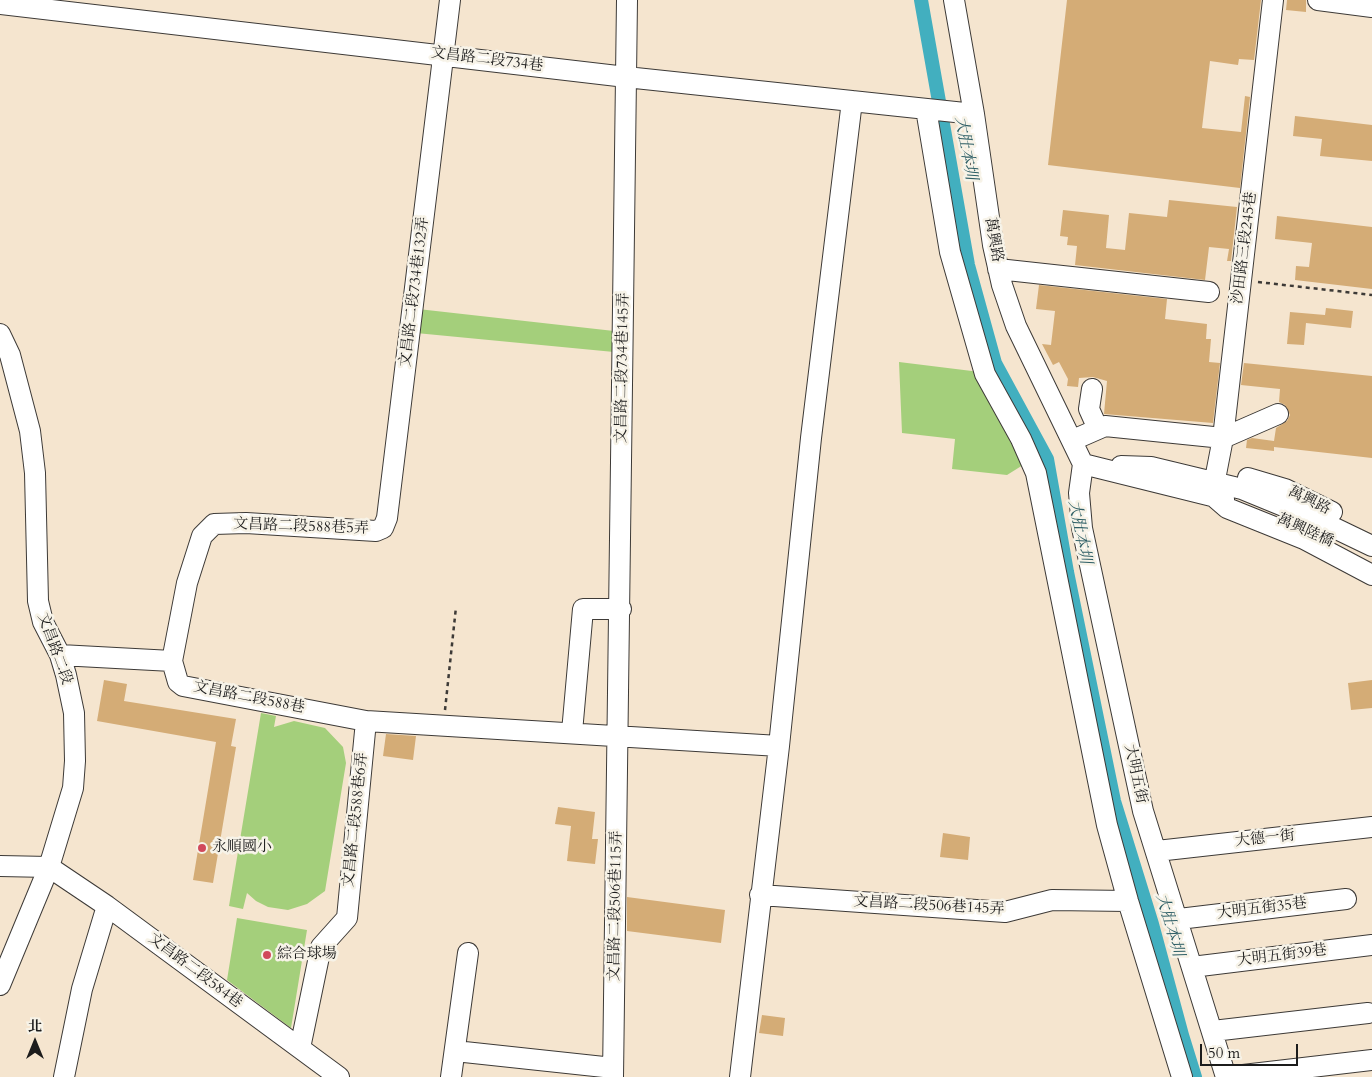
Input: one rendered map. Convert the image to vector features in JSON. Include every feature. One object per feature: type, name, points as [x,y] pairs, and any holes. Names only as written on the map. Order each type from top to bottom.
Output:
[{"type":"street","name":"文昌路二段734巷132弄","points":[[384,528],[450,0]]},
{"type":"street","name":"文昌路二段734巷145弄","points":[[619,735],[627,0]]},
{"type":"street","name":"萬興路","points":[[954,0],[998,269],[1016,326],[1083,464],[1148,482],[1214,488],[1239,496]]},
{"type":"street","name":"沙田路三段245巷","points":[[1214,488],[1223,438],[1274,0]]},
{"type":"street","points":[[1318,0],[1372,7]]},
{"type":"street","name":"文昌路二段734巷","points":[[0,4],[32,3],[626,77],[974,114]]},
{"type":"street","points":[[740,1077],[779,746],[811,438],[852,101]]},
{"type":"street","points":[[926,109],[950,252],[985,374],[1021,439],[1036,473],[1107,825],[1128,901],[1182,1077]]},
{"type":"street","points":[[998,269],[1209,292]]},
{"type":"street","name":"文昌路二段","points":[[0,334],[10,355],[30,431],[35,473],[38,601],[43,622],[60,655],[74,713],[72,788],[49,867],[0,985]]},
{"type":"street","points":[[1092,389],[1089,409],[1098,429]]},
{"type":"street","points":[[1073,440],[1105,426],[1223,438],[1278,414]]},
{"type":"street","name":"大明五街","points":[[1083,464],[1079,493],[1082,528],[1143,811],[1226,1077]]},
{"type":"street","name":"萬興路","points":[[1214,488],[1241,476],[1285,489],[1372,532]]},
{"type":"street","name":"萬興路","points":[[1214,488],[1227,508],[1304,539],[1372,575]]},
{"type":"street","name":"萬興陸橋","points":[[1239,496],[1312,517],[1372,546]]},
{"type":"street","name":"萬興陸橋","points":[[1239,496],[1372,563]]},
{"type":"street","name":"文昌路二段588巷5弄","points":[[172,661],[188,583],[202,536],[214,524],[246,523],[376,531],[384,528]]},
{"type":"street","points":[[572,732],[583,609],[621,609]]},
{"type":"street","points":[[60,655],[172,661]]},
{"type":"street","name":"文昌路二段588巷","points":[[172,661],[178,682],[183,686],[366,721]]},
{"type":"street","points":[[366,721],[779,746]]},
{"type":"street","name":"文昌路二段588巷6弄","points":[[300,1048],[320,947],[347,918],[366,721]]},
{"type":"street","name":"文昌路二段506巷115弄","points":[[613,1072],[619,735]]},
{"type":"street","name":"大德一街","points":[[1157,851],[1372,827]]},
{"type":"street","points":[[0,866],[49,867]]},
{"type":"street","name":"文昌路二段584巷","points":[[49,867],[107,906],[300,1048],[330,1073]]},
{"type":"street","name":"文昌路二段506巷145弄","points":[[760,896],[1005,912],[1052,900],[1128,901]]},
{"type":"street","name":"大明五街35巷","points":[[1178,919],[1346,899]]},
{"type":"street","points":[[64,1077],[82,989],[107,906]]},
{"type":"street","name":"大明五街39巷","points":[[1192,967],[1372,945]]},
{"type":"street","points":[[451,1077],[468,953]]},
{"type":"street","points":[[1213,1031],[1368,1013]]},
{"type":"street","points":[[455,1051],[613,1072]]},
{"type":"street","points":[[1226,1077],[1301,1073],[1360,1067]]},
{"type":"path","points":[[1241,280],[1372,295]]},
{"type":"path","points":[[444,725],[456,607]]},
{"type":"green space","points":[[418,309],[614,331],[614,352],[416,333]]},
{"type":"green space","points":[[899,362],[980,372],[989,402],[1023,465],[1007,475],[952,469],[955,439],[902,433]]},
{"type":"green space","points":[[261,713],[276,716],[274,727],[294,721],[325,728],[343,747],[346,763],[325,891],[307,904],[288,910],[268,907],[256,901],[247,893],[243,909],[229,906]]},
{"type":"green space","name":"綜合球場","points":[[237,918],[307,930],[291,1028],[227,980]]},
{"type":"building","points":[[1067,0],[1261,0],[1254,60],[1239,59],[1238,65],[1210,61],[1202,128],[1241,132],[1245,96],[1250,97],[1240,188],[1048,165]]},
{"type":"building","points":[[1287,0],[1306,0],[1306,12],[1286,10]]},
{"type":"building","points":[[1295,116],[1372,125],[1372,161],[1320,156],[1322,139],[1293,136]]},
{"type":"building","points":[[1169,200],[1237,207],[1231,261],[1227,261],[1229,249],[1209,247],[1205,280],[1075,265],[1077,246],[1067,245],[1068,237],[1060,236],[1063,210],[1109,215],[1106,248],[1125,250],[1129,213],[1167,217]]},
{"type":"building","points":[[1277,216],[1372,227],[1372,289],[1295,280],[1296,266],[1309,267],[1312,243],[1275,239]]},
{"type":"building","points":[[1039,285],[1167,299],[1165,319],[1207,324],[1206,339],[1211,339],[1209,362],[1220,363],[1213,423],[1104,414],[1107,381],[1093,377],[1079,378],[1078,387],[1067,386],[1068,379],[1059,362],[1053,365],[1042,344],[1051,345],[1055,311],[1036,309]]},
{"type":"building","points":[[1326,308],[1353,311],[1351,328],[1306,323],[1304,345],[1287,344],[1290,312],[1325,315]]},
{"type":"building","points":[[1244,363],[1372,376],[1372,458],[1274,447],[1274,451],[1246,448],[1247,440],[1252,438],[1274,441],[1276,428],[1287,421],[1290,415],[1285,405],[1279,402],[1280,389],[1241,385]]},
{"type":"building","points":[[104,680],[127,684],[124,701],[236,719],[231,746],[236,747],[213,883],[193,880],[216,742],[97,721]]},
{"type":"building","points":[[1372,680],[1372,708],[1351,710],[1348,683]]},
{"type":"building","points":[[386,734],[416,736],[413,760],[383,756]]},
{"type":"building","points":[[558,807],[595,812],[592,839],[598,839],[595,864],[567,861],[571,826],[555,824]]},
{"type":"building","points":[[943,833],[970,837],[968,860],[940,857]]},
{"type":"building","points":[[627,897],[725,910],[721,943],[627,931]]},
{"type":"building","points":[[762,1015],[785,1018],[783,1036],[759,1033]]},
{"type":"waterway","name":"大肚本圳","points":[[921,0],[968,265],[995,363],[1047,459],[1067,572],[1114,801],[1152,924],[1195,1077]]},
{"type":"place","name":"永順國小","points":[[202,848]]},
{"type":"place","name":"綜合球場","points":[[267,955]]}]
